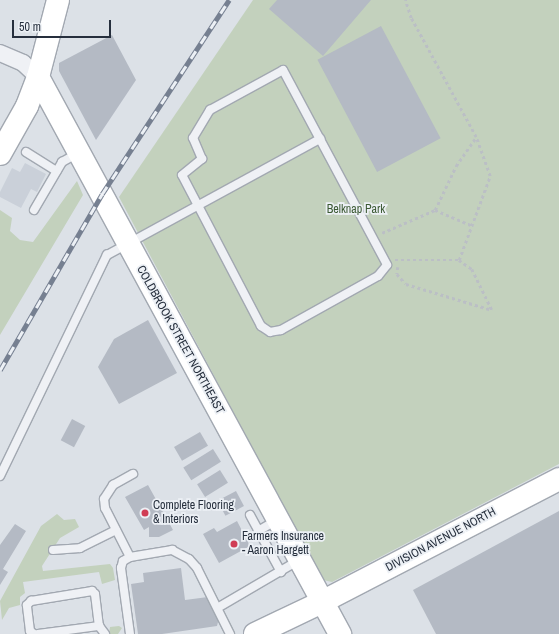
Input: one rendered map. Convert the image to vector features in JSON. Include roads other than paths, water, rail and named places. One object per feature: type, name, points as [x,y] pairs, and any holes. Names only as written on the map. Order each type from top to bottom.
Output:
[{"type":"street","points":[[0,154],[27,106],[38,77],[58,0]]},
{"type":"street","points":[[0,53],[23,63],[38,77]]},
{"type":"street","name":"COLDBROOK STREET NORTHEAST","points":[[38,77],[340,634]]},
{"type":"street","name":"DIVISION AVENUE NORTH","points":[[255,634],[322,602],[559,479]]},
{"type":"lane","points":[[283,70],[320,139],[385,260],[385,270],[378,276],[280,330],[270,332],[261,326],[182,175],[202,159],[193,138],[210,110],[229,98],[283,70]]},
{"type":"lane","points":[[0,476],[107,255],[127,242],[320,139]]},
{"type":"lane","points":[[26,152],[57,171]]},
{"type":"lane","points":[[34,210],[62,162],[80,152]]},
{"type":"lane","points":[[130,557],[105,508],[104,499],[114,485],[133,474]]},
{"type":"lane","points":[[250,515],[281,572]]},
{"type":"lane","points":[[258,531],[278,520]]},
{"type":"lane","points":[[53,550],[80,548],[116,530]]},
{"type":"lane","points":[[130,634],[121,568],[123,561],[130,557],[172,550],[181,553],[197,568],[219,607],[230,634]]},
{"type":"lane","points":[[219,607],[300,560]]},
{"type":"lane","points":[[34,634],[30,631],[27,605],[31,601],[92,590],[95,594],[99,626],[96,634]]},
{"type":"lane","points":[[38,634],[99,626]]},
{"type":"lane","points":[[99,626],[105,634]]},
{"type":"railway","points":[[0,370],[102,194],[229,0]]},
{"type":"place","name":"Complete Flooring & Interiors","points":[[145,513]]},
{"type":"place","name":"Farmers Insurance - Aaron Hargett","points":[[234,544]]},
{"type":"park label","name":"Belknap Park","points":[[356,210]]}]
